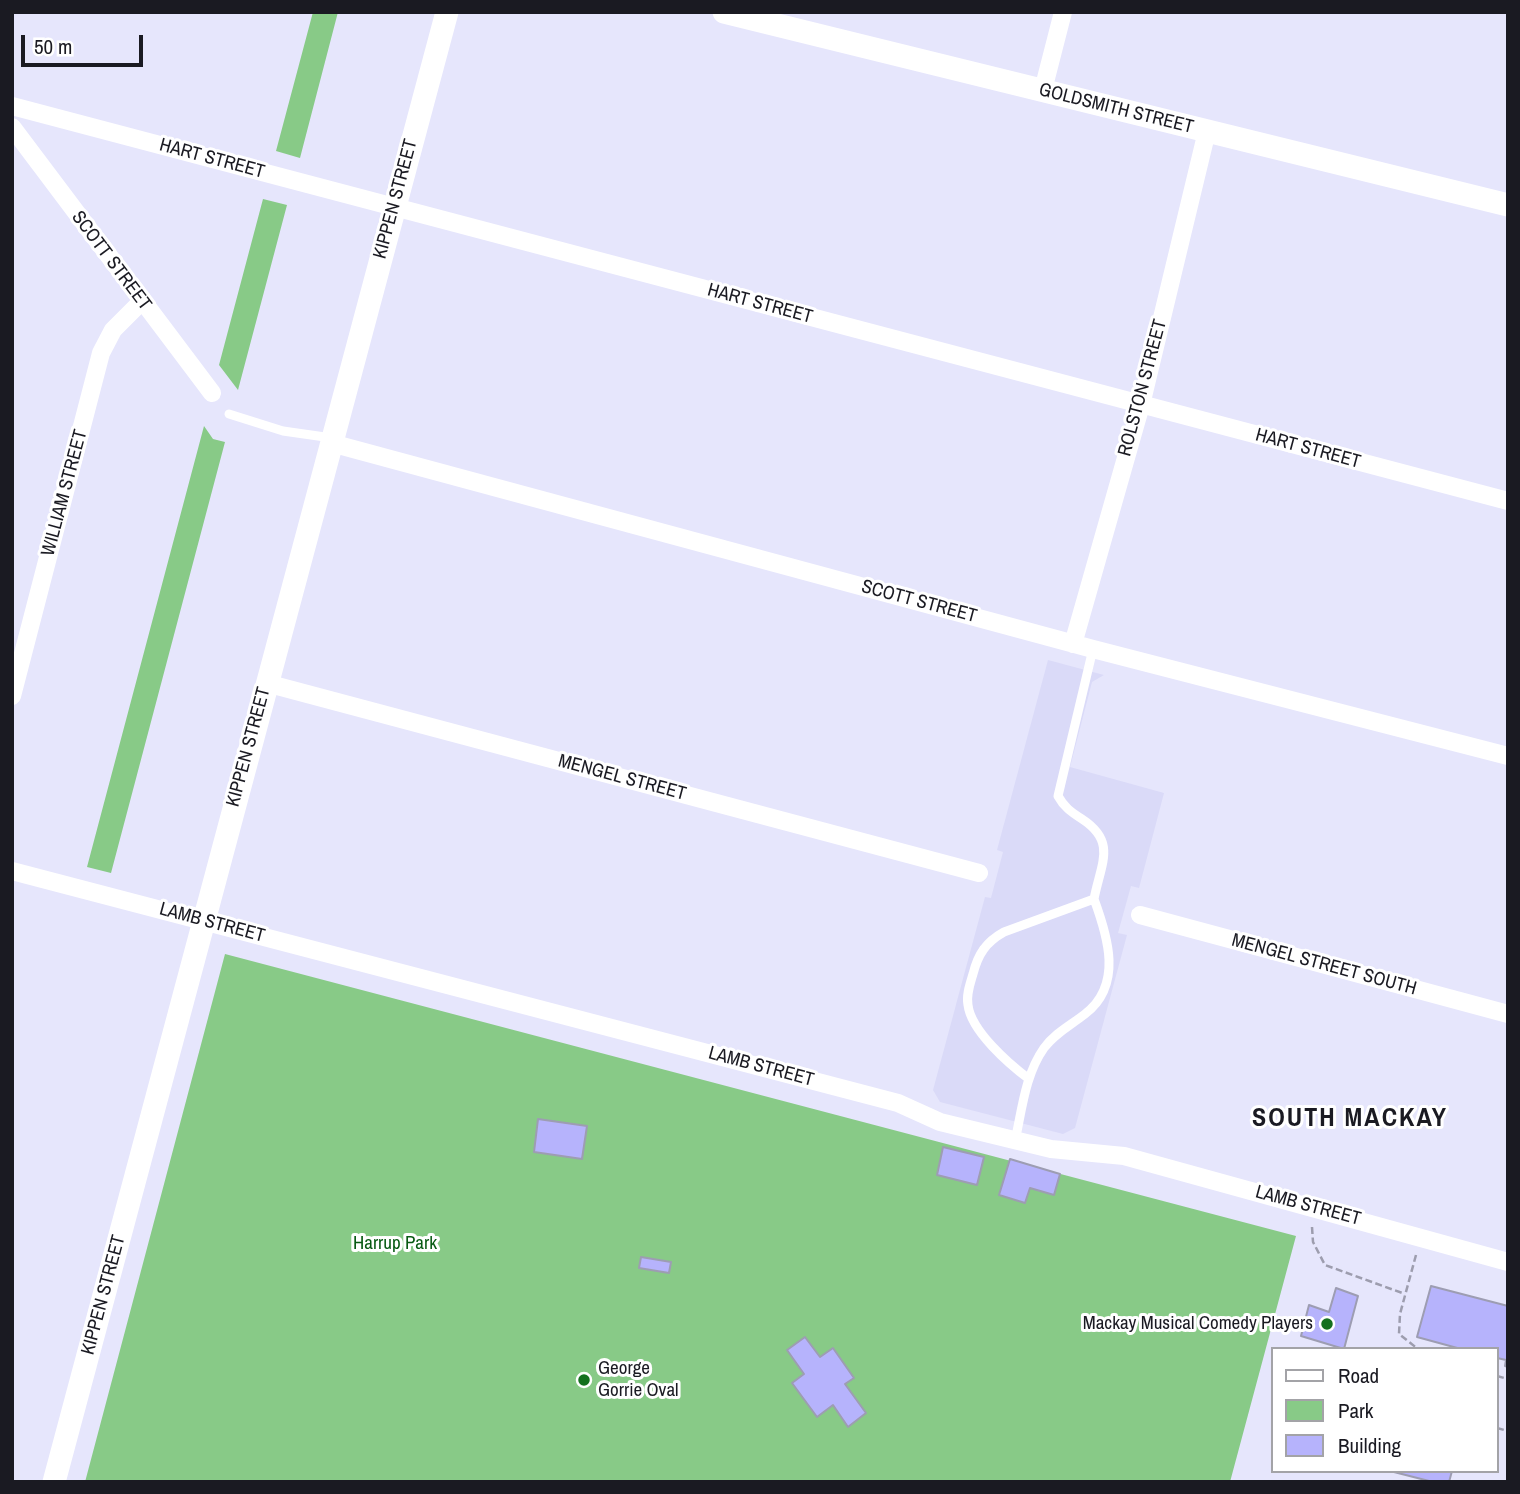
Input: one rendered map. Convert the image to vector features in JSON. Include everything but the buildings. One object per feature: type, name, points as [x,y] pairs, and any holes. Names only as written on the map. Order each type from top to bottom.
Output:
[{"type":"street","name":"KIPPEN STREET","points":[[54,1482],[447,12]]},
{"type":"street","name":"GOLDSMITH STREET","points":[[724,12],[1508,205]]},
{"type":"street","points":[[1043,90],[1063,12]]},
{"type":"street","name":"HART STREET","points":[[12,106],[1508,501]]},
{"type":"street","name":"SCOTT STREET","points":[[12,127],[212,393]]},
{"type":"street","name":"ROLSTON STREET","points":[[1073,643],[1141,405],[1207,131]]},
{"type":"street","name":"WILLIAM STREET","points":[[12,696],[101,353],[113,330],[141,302]]},
{"type":"street","name":"SCOTT STREET","points":[[332,440],[1093,649],[1508,756]]},
{"type":"street","name":"MENGEL STREET","points":[[266,683],[979,873]]},
{"type":"street","name":"LAMB STREET","points":[[12,871],[898,1103],[940,1122],[1062,1151],[1125,1156],[1508,1262]]},
{"type":"street","name":"MENGEL STREET SOUTH","points":[[1140,915],[1508,1014]]},
{"type":"lane","name":"SCOTT STREET","points":[[229,414],[283,431],[332,440]]},
{"type":"lane","points":[[1015,1141],[1029,1079],[1045,1047],[1098,1003],[1105,988],[1110,964],[1106,938],[1094,899],[1104,845],[1102,836],[1063,806],[1058,796],[1093,649]]},
{"type":"lane","points":[[1029,1079],[1001,1055],[972,1020],[967,997],[978,957],[991,939],[1004,932],[1094,899]]},
{"type":"path","points":[[1309,1207],[1313,1242],[1325,1265],[1405,1294]]},
{"type":"path","points":[[1415,1347],[1399,1334],[1405,1294],[1421,1237]]},
{"type":"shaded area","points":[[1048,660],[1104,675],[1092,682],[1070,767],[1164,793],[1139,888],[1131,886],[1118,933],[1127,935],[1075,1128],[1063,1134],[940,1102],[933,1090],[985,897],[991,898],[1003,852],[997,850]]},
{"type":"green space","points":[[313,12],[338,12],[300,158],[276,151]]},
{"type":"green space","points":[[263,199],[287,205],[238,390],[219,365]]},
{"type":"green space","points":[[204,426],[213,439],[225,442],[111,873],[87,867]]},
{"type":"green space","name":"Harrup Park","points":[[225,954],[1296,1236],[1230,1482],[85,1482]]},
{"type":"place","name":"Mackay Musical Comedy Players","points":[[1327,1324]]},
{"type":"place","name":"George Gorrie Oval","points":[[584,1380]]},
{"type":"district","name":"SOUTH MACKAY","points":[[1350,1119]]}]
